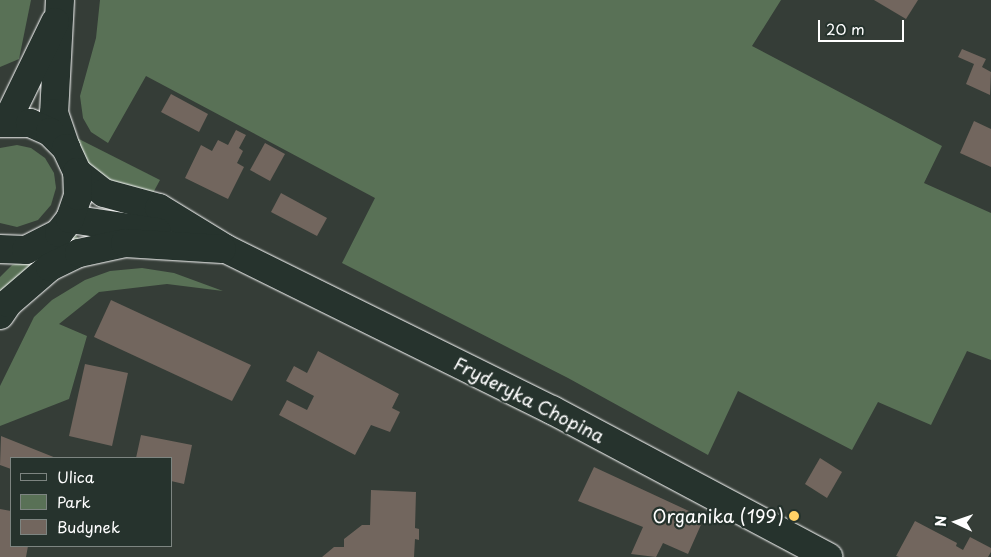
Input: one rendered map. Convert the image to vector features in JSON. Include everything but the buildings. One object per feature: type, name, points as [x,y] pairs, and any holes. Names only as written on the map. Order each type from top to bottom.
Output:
[{"type":"main road","name":"Fryderyka Chopina","points":[[59,8],[4,122],[30,123],[50,132],[72,160],[104,193],[159,208],[226,249],[552,410],[828,557]]},
{"type":"main road","name":"Fryderyka Chopina","points":[[59,8],[54,113],[72,160]]},
{"type":"main road","points":[[3,254],[26,250],[44,244],[59,233],[70,219],[78,196],[72,160]]},
{"type":"main road","name":"Fryderyka Chopina","points":[[70,219],[135,227],[226,249]]},
{"type":"main road","points":[[0,315],[8,303],[50,267],[80,253],[125,243],[226,249]]},
{"type":"green space","points":[[0,0],[31,0],[19,59],[0,67]]},
{"type":"green space","points":[[100,0],[781,0],[752,46],[942,146],[924,183],[991,213],[991,360],[967,351],[931,425],[878,402],[852,450],[738,391],[708,455],[568,378],[342,263],[375,198],[146,76],[108,143],[91,132],[83,118],[80,96],[96,38]]},
{"type":"green space","points":[[73,136],[160,180],[153,193],[134,194],[93,172],[80,155]]},
{"type":"green space","points":[[17,145],[31,148],[45,158],[54,173],[56,188],[51,205],[38,220],[17,227],[0,223],[0,148]]},
{"type":"green space","points":[[75,234],[79,239],[0,299],[0,277],[12,265],[35,258]]},
{"type":"green space","points":[[142,268],[174,273],[223,291],[167,284],[99,292],[59,324],[87,336],[69,399],[0,426],[0,386],[34,317],[52,300],[85,280],[110,271]]},
{"type":"place","name":"Organika (199)","points":[[794,516]]}]
